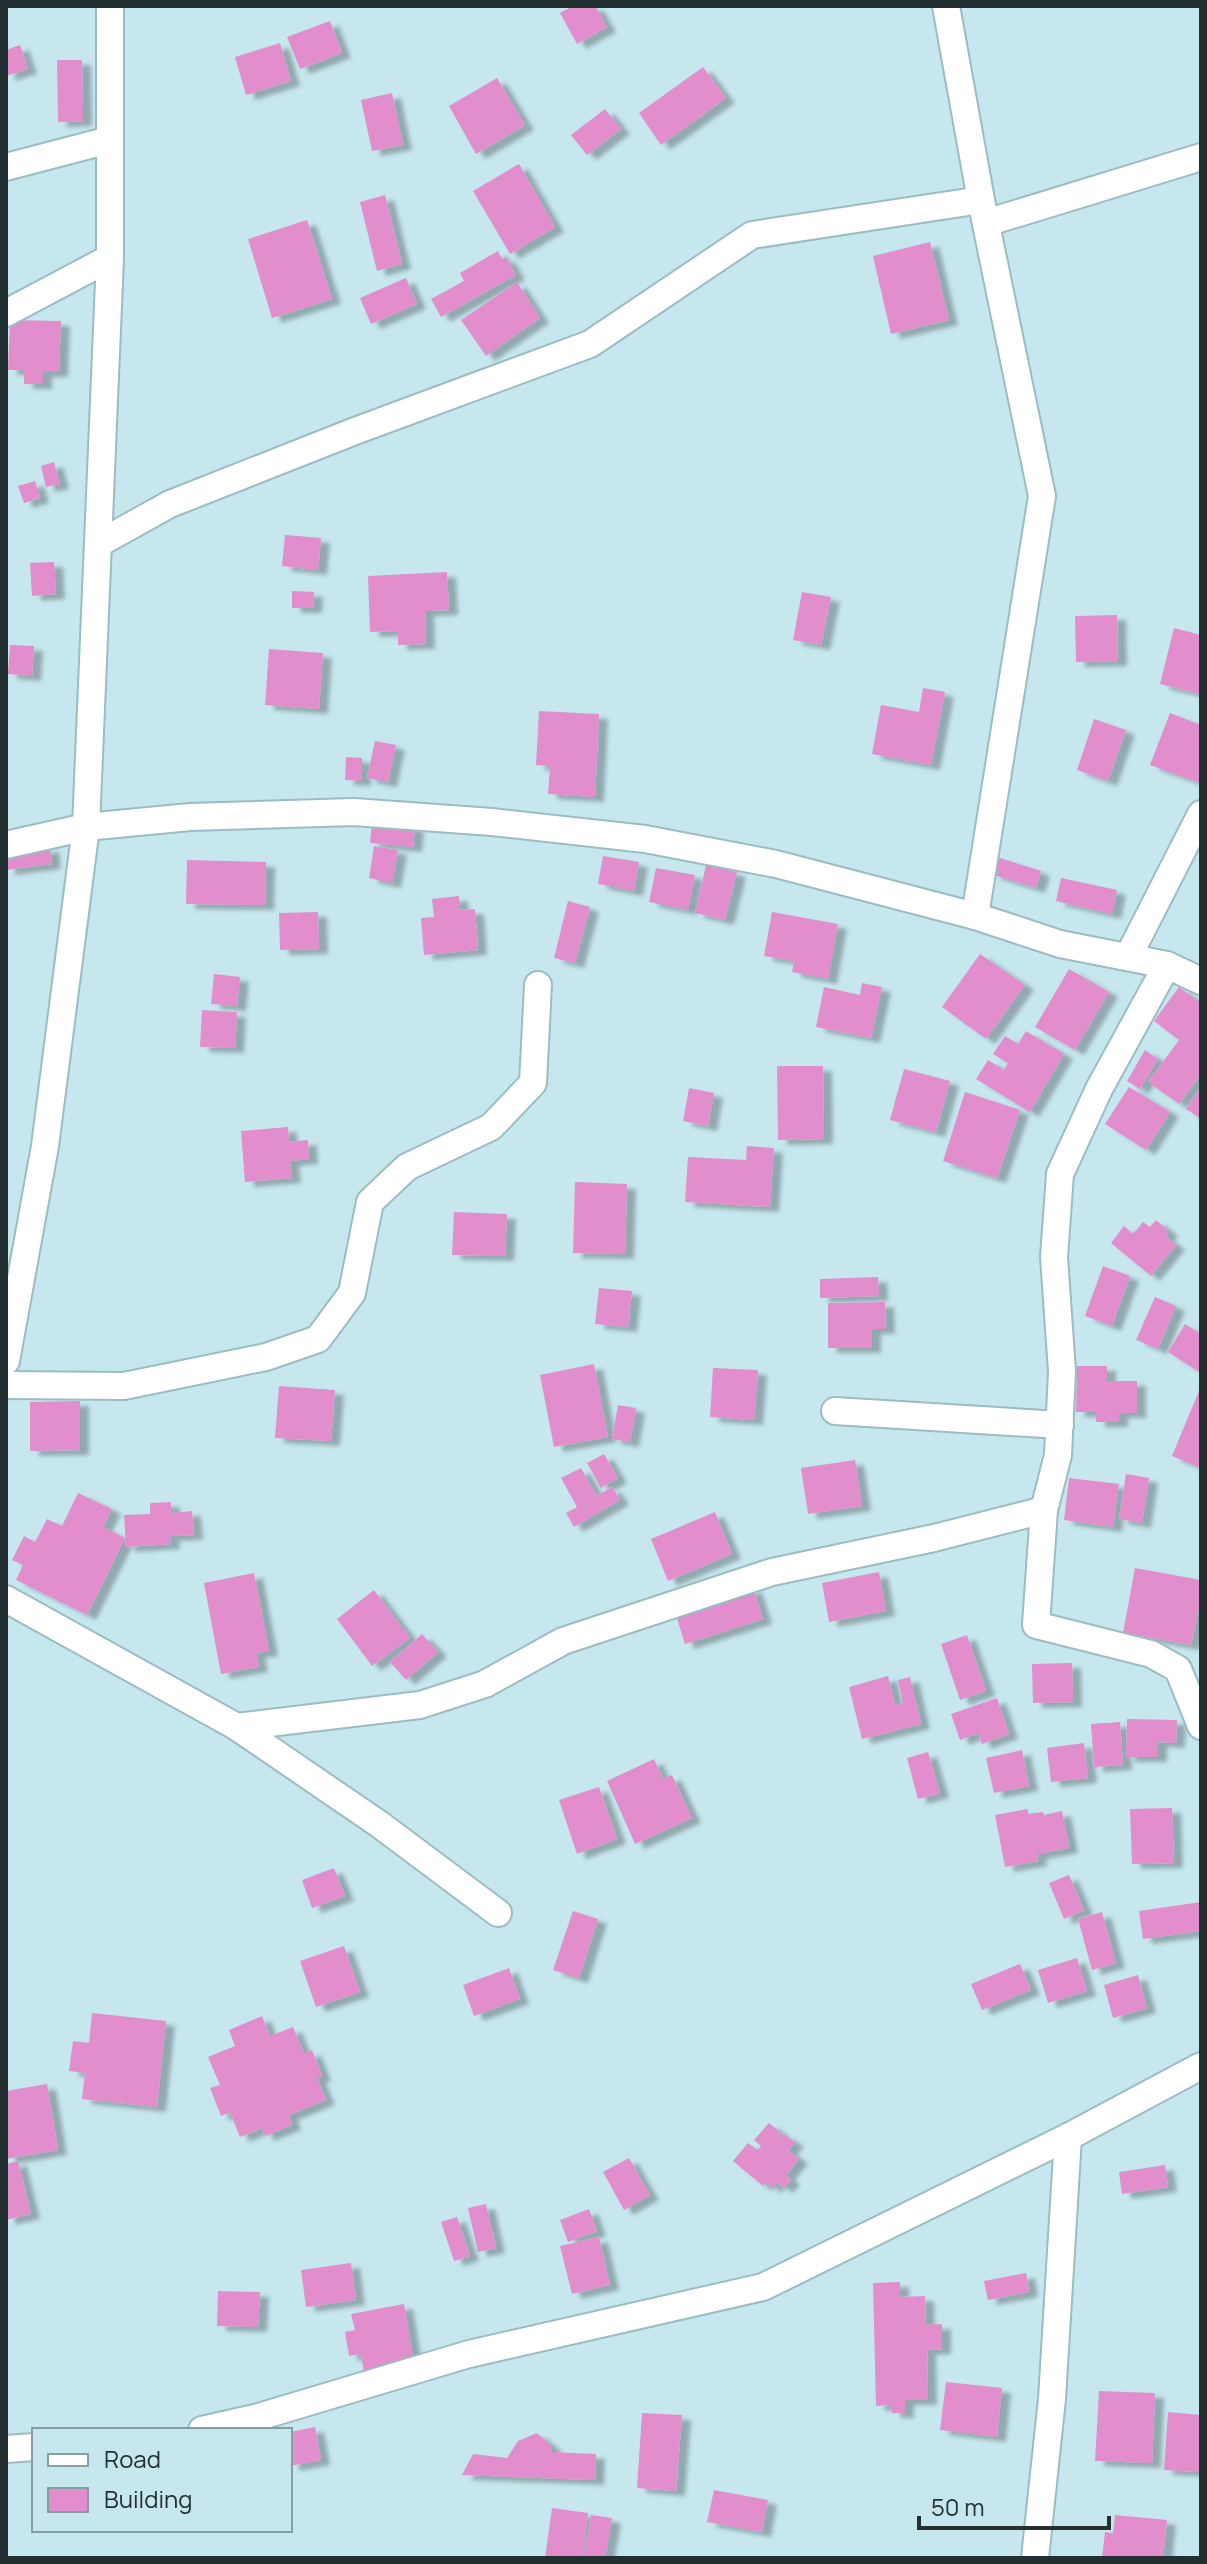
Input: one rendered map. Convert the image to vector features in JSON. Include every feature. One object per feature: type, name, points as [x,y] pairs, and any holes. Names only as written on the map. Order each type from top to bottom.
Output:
[{"type":"street","points":[[6,1361],[45,1146],[86,827],[110,258],[110,6]]},
{"type":"street","points":[[946,6],[1042,496],[975,916]]},
{"type":"street","points":[[6,167],[109,140]]},
{"type":"street","points":[[98,544],[170,504],[590,344],[752,235],[984,211],[1201,157]]},
{"type":"street","points":[[6,313],[110,258]]},
{"type":"street","points":[[6,845],[86,827],[190,817],[354,812],[492,822],[645,839],[776,864],[975,916],[1060,944],[1167,965],[1201,981]]},
{"type":"street","points":[[1128,957],[1201,814]]},
{"type":"street","points":[[1167,965],[1099,1089],[1060,1174],[1054,1257],[1062,1371],[1060,1425],[1058,1455],[1044,1510],[1036,1625],[1151,1654],[1178,1669],[1201,1726]]},
{"type":"street","points":[[6,1385],[124,1386],[266,1357],[318,1339],[352,1293],[370,1202],[407,1167],[491,1127],[533,1083],[538,985]]},
{"type":"street","points":[[835,1411],[1060,1425]]},
{"type":"street","points":[[237,1727],[420,1705],[485,1684],[563,1641],[772,1572],[934,1538],[1044,1510]]},
{"type":"street","points":[[6,1599],[237,1727],[379,1824],[498,1913]]},
{"type":"street","points":[[211,2428],[255,2418],[469,2354],[763,2287],[1068,2137],[1201,2066]]},
{"type":"street","points":[[1035,2558],[1052,2399],[1068,2137]]},
{"type":"street","points":[[6,2449],[32,2447]]},
{"type":"building","points":[[573,6],[595,6],[607,27],[577,44],[560,13]]},
{"type":"building","points":[[330,21],[342,53],[300,69],[287,37]]},
{"type":"building","points":[[280,43],[291,81],[246,95],[235,57]]},
{"type":"building","points":[[20,45],[28,69],[6,76],[6,50]]},
{"type":"building","points":[[57,60],[82,60],[83,121],[58,122]]},
{"type":"building","points":[[703,67],[726,98],[661,145],[639,113]]},
{"type":"building","points":[[497,78],[525,125],[476,154],[449,106]]},
{"type":"building","points":[[392,93],[403,145],[372,151],[361,100]]},
{"type":"building","points":[[605,109],[621,129],[587,155],[571,135]]},
{"type":"building","points":[[519,164],[555,227],[510,254],[473,191]]},
{"type":"building","points":[[385,195],[402,264],[377,271],[360,202]]},
{"type":"building","points":[[307,220],[332,299],[272,318],[248,239]]},
{"type":"building","points":[[930,242],[949,320],[891,334],[873,256]]},
{"type":"building","points":[[498,251],[502,259],[506,257],[516,275],[441,317],[431,299],[464,281],[460,273]]},
{"type":"building","points":[[406,278],[417,304],[371,324],[360,298]]},
{"type":"building","points":[[517,282],[540,318],[486,356],[461,320]]},
{"type":"building","points":[[10,320],[61,321],[59,372],[43,372],[43,384],[24,384],[24,370],[8,370]]},
{"type":"building","points":[[54,462],[60,484],[46,487],[41,466]]},
{"type":"building","points":[[35,481],[40,498],[24,503],[18,486]]},
{"type":"building","points":[[285,535],[321,538],[318,570],[282,566]]},
{"type":"building","points":[[54,562],[56,594],[32,596],[30,563]]},
{"type":"building","points":[[447,572],[449,610],[425,611],[426,644],[398,645],[398,631],[370,632],[368,576]]},
{"type":"building","points":[[292,591],[314,592],[313,608],[292,608]]},
{"type":"building","points":[[802,592],[831,597],[821,645],[793,640]]},
{"type":"building","points":[[1117,615],[1118,661],[1076,662],[1075,616]]},
{"type":"building","points":[[1174,628],[1201,635],[1201,694],[1160,684]]},
{"type":"building","points":[[10,645],[34,646],[32,676],[8,674]]},
{"type":"building","points":[[269,649],[323,653],[319,709],[265,705]]},
{"type":"building","points":[[923,688],[945,692],[931,765],[872,754],[881,705],[919,712]]},
{"type":"building","points":[[539,711],[599,714],[595,797],[548,794],[550,766],[536,765]]},
{"type":"building","points":[[1170,713],[1201,725],[1200,783],[1150,765]]},
{"type":"building","points":[[1094,719],[1126,730],[1108,781],[1077,770]]},
{"type":"building","points":[[375,741],[396,745],[388,782],[367,778]]},
{"type":"building","points":[[346,757],[362,758],[362,781],[345,780]]},
{"type":"building","points":[[372,822],[415,826],[413,847],[370,843]]},
{"type":"building","points":[[374,846],[398,850],[392,883],[369,878]]},
{"type":"building","points":[[50,847],[52,864],[6,870],[6,853]]},
{"type":"building","points":[[603,856],[639,862],[634,891],[598,884]]},
{"type":"building","points":[[997,857],[1041,871],[1036,888],[991,874]]},
{"type":"building","points":[[187,860],[266,862],[265,905],[186,904]]},
{"type":"building","points":[[706,865],[737,872],[725,920],[695,913]]},
{"type":"building","points":[[656,868],[695,875],[688,910],[649,902]]},
{"type":"building","points":[[1061,878],[1117,890],[1112,914],[1056,901]]},
{"type":"building","points":[[459,896],[460,910],[475,909],[478,950],[424,955],[421,918],[434,917],[432,899]]},
{"type":"building","points":[[568,901],[590,907],[575,963],[554,958]]},
{"type":"building","points":[[318,912],[319,949],[280,950],[279,913]]},
{"type":"building","points":[[772,912],[838,924],[828,979],[792,972],[794,961],[764,956]]},
{"type":"building","points":[[980,954],[1025,985],[986,1039],[942,1007]]},
{"type":"building","points":[[1069,969],[1109,992],[1075,1050],[1035,1027]]},
{"type":"building","points":[[214,974],[240,977],[237,1006],[211,1004]]},
{"type":"building","points":[[862,983],[882,987],[871,1038],[816,1027],[824,987],[860,995]]},
{"type":"building","points":[[1179,987],[1201,1003],[1201,1074],[1179,1104],[1148,1082],[1179,1040],[1154,1021]]},
{"type":"building","points":[[202,1010],[237,1012],[235,1048],[200,1047]]},
{"type":"building","points":[[1026,1031],[1064,1054],[1030,1112],[976,1079],[988,1060],[1004,1070],[1008,1063],[993,1054],[1005,1036],[1018,1044]]},
{"type":"building","points":[[1145,1050],[1158,1059],[1140,1089],[1127,1081]]},
{"type":"building","points":[[777,1066],[823,1066],[824,1139],[778,1140]]},
{"type":"building","points":[[904,1069],[950,1081],[936,1132],[890,1120]]},
{"type":"building","points":[[1129,1087],[1170,1112],[1146,1150],[1105,1124]]},
{"type":"building","points":[[1201,1087],[1201,1119],[1186,1109]]},
{"type":"building","points":[[689,1088],[714,1093],[708,1126],[683,1121]]},
{"type":"building","points":[[965,1092],[1020,1110],[997,1178],[943,1161]]},
{"type":"building","points":[[288,1127],[289,1142],[308,1140],[309,1159],[290,1161],[292,1178],[245,1182],[241,1131]]},
{"type":"building","points":[[747,1146],[774,1148],[770,1207],[685,1202],[688,1157],[746,1160]]},
{"type":"building","points":[[575,1182],[627,1184],[625,1254],[573,1253]]},
{"type":"building","points":[[454,1212],[507,1214],[505,1256],[452,1255]]},
{"type":"building","points":[[1156,1220],[1169,1231],[1165,1236],[1176,1245],[1151,1276],[1111,1243],[1124,1226],[1133,1234],[1143,1222],[1150,1227]]},
{"type":"building","points":[[1103,1266],[1130,1276],[1112,1326],[1085,1316]]},
{"type":"building","points":[[878,1277],[879,1296],[820,1298],[820,1279]]},
{"type":"building","points":[[599,1288],[632,1291],[628,1327],[595,1324]]},
{"type":"building","points":[[1155,1297],[1176,1306],[1158,1349],[1136,1340]]},
{"type":"building","points":[[885,1302],[886,1329],[872,1329],[872,1348],[828,1348],[828,1303]]},
{"type":"building","points":[[1185,1324],[1201,1334],[1201,1373],[1168,1352]]},
{"type":"building","points":[[594,1364],[608,1437],[554,1447],[540,1375]]},
{"type":"building","points":[[1077,1366],[1107,1366],[1107,1381],[1137,1381],[1137,1413],[1119,1413],[1119,1422],[1096,1422],[1096,1412],[1076,1412]]},
{"type":"building","points":[[713,1368],[758,1370],[754,1420],[710,1417]]},
{"type":"building","points":[[279,1386],[335,1390],[331,1441],[275,1438]]},
{"type":"building","points":[[1201,1386],[1201,1468],[1172,1456]]},
{"type":"building","points":[[80,1401],[80,1450],[30,1451],[30,1402]]},
{"type":"building","points":[[618,1405],[636,1408],[630,1442],[612,1439]]},
{"type":"building","points":[[604,1454],[618,1478],[601,1488],[587,1463]]},
{"type":"building","points":[[855,1460],[862,1506],[808,1514],[801,1468]]},
{"type":"building","points":[[581,1468],[597,1496],[612,1487],[620,1500],[574,1527],[566,1513],[577,1507],[561,1478]]},
{"type":"building","points":[[1126,1474],[1149,1478],[1142,1523],[1119,1519]]},
{"type":"building","points":[[1069,1478],[1119,1484],[1113,1527],[1064,1520]]},
{"type":"building","points":[[78,1493],[112,1509],[103,1527],[125,1538],[87,1615],[16,1580],[23,1565],[12,1560],[24,1536],[35,1542],[47,1519],[62,1526]]},
{"type":"building","points":[[171,1502],[171,1513],[192,1511],[194,1535],[170,1536],[171,1544],[126,1547],[124,1515],[150,1514],[150,1503]]},
{"type":"building","points":[[715,1512],[732,1554],[668,1581],[651,1539]]},
{"type":"building","points":[[1135,1568],[1201,1580],[1201,1599],[1191,1645],[1123,1633]]},
{"type":"building","points":[[879,1572],[886,1611],[829,1622],[822,1583]]},
{"type":"building","points":[[254,1573],[269,1651],[256,1653],[259,1667],[221,1674],[204,1583]]},
{"type":"building","points":[[753,1587],[763,1619],[685,1644],[675,1612]]},
{"type":"building","points":[[374,1590],[410,1638],[372,1666],[337,1619]]},
{"type":"building","points":[[422,1634],[438,1652],[406,1680],[390,1662]]},
{"type":"building","points":[[967,1635],[986,1691],[960,1700],[941,1644]]},
{"type":"building","points":[[1072,1663],[1073,1702],[1033,1703],[1032,1664]]},
{"type":"building","points":[[888,1676],[895,1705],[903,1703],[898,1680],[910,1677],[921,1724],[862,1739],[849,1687]]},
{"type":"building","points":[[997,1698],[1009,1734],[982,1744],[978,1733],[960,1740],[951,1714]]},
{"type":"building","points":[[1127,1719],[1177,1720],[1176,1743],[1158,1742],[1158,1757],[1126,1757]]},
{"type":"building","points":[[1120,1722],[1123,1765],[1094,1767],[1091,1724]]},
{"type":"building","points":[[1084,1743],[1088,1778],[1051,1782],[1047,1748]]},
{"type":"building","points":[[1022,1750],[1029,1786],[994,1793],[986,1758]]},
{"type":"building","points":[[928,1752],[940,1793],[918,1799],[907,1758]]},
{"type":"building","points":[[654,1759],[663,1779],[672,1775],[692,1818],[635,1844],[607,1781]]},
{"type":"building","points":[[599,1787],[617,1839],[577,1854],[559,1800]]},
{"type":"building","points":[[1172,1808],[1174,1863],[1132,1864],[1130,1809]]},
{"type":"building","points":[[1028,1809],[1028,1814],[1043,1812],[1044,1815],[1062,1811],[1069,1848],[1037,1854],[1038,1861],[1005,1867],[995,1815]]},
{"type":"building","points":[[334,1868],[345,1896],[312,1908],[302,1880]]},
{"type":"building","points":[[1069,1875],[1084,1910],[1064,1919],[1049,1883]]},
{"type":"building","points":[[1201,1902],[1201,1931],[1143,1939],[1139,1911]]},
{"type":"building","points":[[573,1911],[598,1919],[579,1978],[553,1970]]},
{"type":"building","points":[[1102,1912],[1116,1963],[1092,1970],[1078,1919]]},
{"type":"building","points":[[344,1946],[360,1992],[316,2007],[300,1961]]},
{"type":"building","points":[[1077,1958],[1087,1991],[1048,2003],[1038,1970]]},
{"type":"building","points":[[1020,1964],[1031,1990],[982,2010],[971,1984]]},
{"type":"building","points":[[509,1968],[520,1999],[474,2016],[463,1985]]},
{"type":"building","points":[[1138,1975],[1147,2008],[1113,2018],[1104,1985]]},
{"type":"building","points":[[92,2013],[166,2021],[157,2107],[82,2099],[85,2073],[69,2071],[73,2041],[89,2043]]},
{"type":"building","points":[[262,2016],[270,2036],[293,2027],[304,2054],[312,2050],[322,2076],[317,2078],[326,2100],[289,2115],[292,2125],[265,2136],[262,2128],[240,2137],[230,2112],[221,2116],[210,2088],[220,2085],[208,2057],[235,2046],[229,2030]]},
{"type":"building","points":[[47,2084],[58,2150],[6,2159],[6,2091]]},
{"type":"building","points":[[769,2123],[781,2133],[781,2137],[784,2134],[795,2142],[788,2150],[799,2159],[786,2175],[791,2180],[784,2188],[777,2183],[772,2188],[766,2182],[763,2186],[733,2161],[748,2143],[758,2150],[761,2146],[754,2140]]},
{"type":"building","points":[[629,2158],[650,2195],[624,2210],[603,2172]]},
{"type":"building","points":[[18,2161],[31,2214],[6,2220],[6,2164]]},
{"type":"building","points":[[1165,2165],[1168,2187],[1122,2194],[1119,2172]]},
{"type":"building","points":[[486,2204],[496,2248],[478,2252],[468,2208]]},
{"type":"building","points":[[589,2209],[597,2231],[568,2242],[560,2220]]},
{"type":"building","points":[[457,2217],[470,2256],[454,2261],[441,2222]]},
{"type":"building","points":[[599,2237],[610,2285],[572,2294],[560,2246]]},
{"type":"building","points":[[351,2263],[356,2300],[306,2307],[301,2270]]},
{"type":"building","points":[[1026,2273],[1029,2292],[988,2300],[984,2281]]},
{"type":"building","points":[[900,2282],[900,2297],[925,2296],[926,2325],[942,2324],[942,2349],[927,2350],[928,2400],[905,2400],[905,2413],[892,2413],[891,2405],[876,2406],[873,2283]]},
{"type":"building","points":[[218,2291],[260,2292],[258,2327],[217,2326]]},
{"type":"building","points":[[404,2304],[414,2363],[364,2373],[361,2354],[349,2356],[345,2332],[355,2330],[351,2314]]},
{"type":"building","points":[[946,2382],[1002,2388],[997,2437],[940,2430]]},
{"type":"building","points":[[1099,2391],[1155,2393],[1152,2463],[1095,2461]]},
{"type":"building","points":[[1168,2412],[1201,2415],[1201,2472],[1164,2470]]},
{"type":"building","points":[[642,2413],[682,2415],[676,2491],[637,2488]]},
{"type":"building","points":[[315,2427],[321,2460],[292,2466],[292,2432]]},
{"type":"building","points":[[537,2433],[552,2446],[552,2452],[596,2454],[595,2480],[462,2475],[473,2454],[507,2458],[518,2441]]},
{"type":"building","points":[[714,2490],[768,2500],[762,2532],[707,2522]]},
{"type":"building","points":[[552,2508],[588,2513],[582,2558],[545,2558]]},
{"type":"building","points":[[591,2515],[612,2518],[605,2558],[583,2558]]},
{"type":"building","points":[[1115,2515],[1167,2520],[1163,2558],[1102,2558],[1105,2532],[1113,2533]]}]
